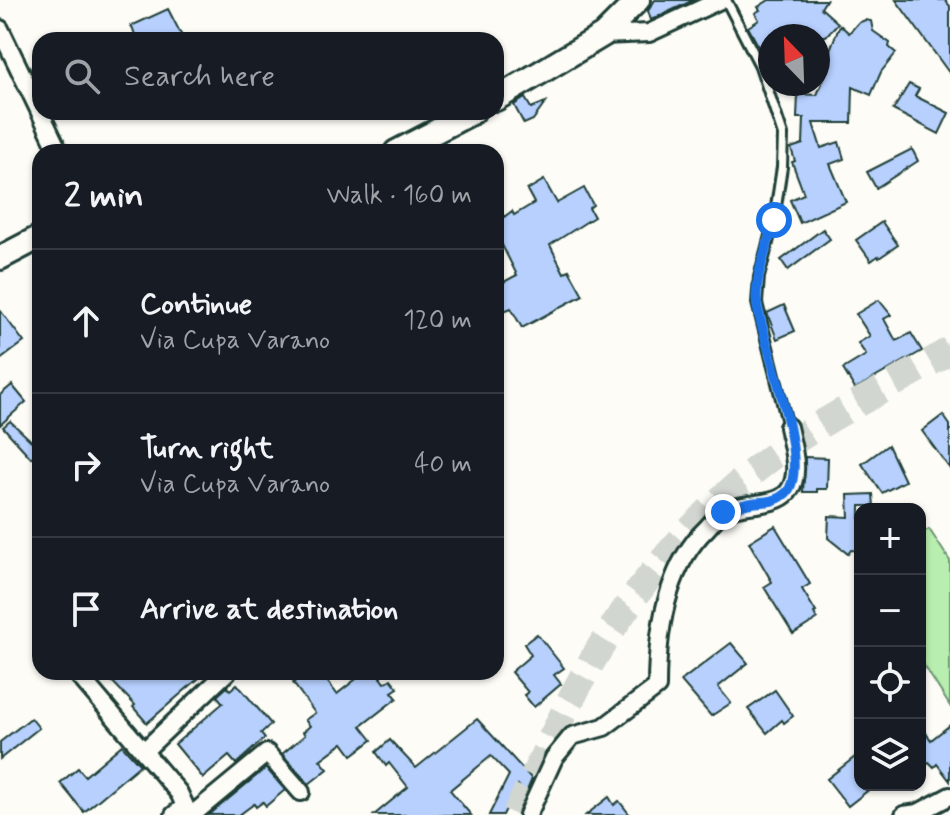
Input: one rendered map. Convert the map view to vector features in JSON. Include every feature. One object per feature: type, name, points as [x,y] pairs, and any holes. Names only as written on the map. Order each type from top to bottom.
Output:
[{"type":"street","points":[[504,94],[603,35],[638,0]]},
{"type":"street","points":[[603,35],[649,33],[723,0]]},
{"type":"street","points":[[0,29],[32,95]]},
{"type":"street","points":[[44,120],[55,144]]},
{"type":"street","points":[[411,144],[458,120]]},
{"type":"street","points":[[0,258],[32,241]]},
{"type":"street","points":[[528,815],[554,758],[572,736],[604,727],[657,687],[660,631],[675,575],[703,531],[723,512],[750,503],[771,502],[787,492],[794,477],[788,427]]},
{"type":"street","points":[[83,680],[179,793],[185,806],[174,815]]},
{"type":"street","points":[[144,751],[219,680]]},
{"type":"street","points":[[192,815],[267,753],[301,792]]},
{"type":"street","points":[[904,815],[918,813],[950,796]]},
{"type":"lane","points":[[723,0],[760,66],[783,135],[774,220],[759,277],[757,303],[788,427]]},
{"type":"green space","points":[[929,529],[950,561],[950,706],[926,668],[926,531]]},
{"type":"building","points":[[655,0],[694,0],[651,20],[648,11]]},
{"type":"building","points":[[769,0],[826,0],[821,8],[838,23],[830,32],[830,24],[758,24],[758,45],[748,27],[759,20],[755,13],[760,10],[758,7]]},
{"type":"building","points":[[896,0],[945,0],[950,6],[950,74]]},
{"type":"building","points":[[168,9],[180,32],[134,32],[131,26]]},
{"type":"building","points":[[871,21],[873,31],[890,43],[889,47],[896,53],[881,72],[871,95],[853,87],[852,123],[813,123],[821,148],[839,142],[844,159],[830,164],[846,202],[800,223],[790,200],[804,194],[792,162],[795,161],[791,148],[803,144],[804,118],[797,118],[798,96],[830,96],[830,49],[840,25],[849,33],[858,23]]},
{"type":"building","points":[[909,84],[919,89],[915,96],[949,113],[939,134],[893,110]]},
{"type":"building","points":[[525,98],[531,108],[546,102],[533,120],[524,124],[514,105]]},
{"type":"building","points":[[912,149],[918,161],[876,188],[867,172]]},
{"type":"building","points":[[544,180],[557,203],[584,188],[593,205],[589,208],[594,217],[550,245],[564,273],[569,270],[583,295],[522,328],[511,308],[504,311],[504,282],[517,275],[504,249],[504,217],[512,211],[514,215],[534,203],[527,190]]},
{"type":"building","points":[[882,222],[898,245],[871,261],[856,240]]},
{"type":"building","points":[[823,229],[830,239],[788,270],[781,260]]},
{"type":"building","points":[[879,300],[891,315],[884,319],[896,341],[911,333],[922,351],[855,389],[843,369],[866,355],[858,343],[870,336],[856,314]]},
{"type":"building","points":[[784,305],[795,331],[777,339],[767,313]]},
{"type":"building","points":[[0,310],[24,342],[0,360]]},
{"type":"building","points":[[12,385],[26,402],[0,425],[0,395]]},
{"type":"building","points":[[943,415],[950,425],[950,469],[922,431]]},
{"type":"building","points":[[10,421],[32,442],[31,458],[3,427]]},
{"type":"building","points":[[888,445],[905,481],[882,493],[862,464]]},
{"type":"building","points":[[805,457],[828,458],[827,489],[803,492]]},
{"type":"building","points":[[873,494],[874,503],[854,503],[854,550],[848,554],[828,538],[829,516],[849,517],[848,495]]},
{"type":"building","points":[[775,526],[810,584],[802,589],[816,612],[817,619],[793,634],[764,587],[772,582],[749,542]]},
{"type":"building","points":[[537,634],[564,668],[554,675],[561,684],[534,707],[524,695],[528,692],[511,672],[531,655],[524,644]]},
{"type":"building","points":[[731,643],[748,663],[718,687],[731,703],[711,716],[681,681]]},
{"type":"building","points":[[111,680],[197,680],[147,723],[133,707],[135,705]]},
{"type":"building","points":[[297,680],[326,680],[337,694],[355,680],[383,680],[385,683],[392,680],[398,688],[392,692],[397,698],[361,726],[372,740],[352,755],[343,743],[320,760],[328,769],[309,784],[282,754],[305,735],[303,732],[310,726],[305,720],[315,713],[293,683]]},
{"type":"building","points":[[237,684],[271,724],[261,733],[265,738],[236,764],[229,756],[203,778],[175,744],[223,703],[217,696],[227,687],[230,690]]},
{"type":"building","points":[[775,690],[793,716],[784,723],[782,720],[767,733],[748,709]]},
{"type":"building","points":[[31,718],[39,728],[0,759],[0,742]]},
{"type":"building","points":[[477,719],[532,779],[526,793],[518,785],[503,815],[489,815],[509,775],[491,756],[450,790],[471,815],[374,815],[408,787],[376,752],[390,740],[416,768]]},
{"type":"building","points":[[950,725],[950,781],[937,764],[934,767],[929,762],[926,764],[926,733],[931,740]]},
{"type":"building","points":[[122,745],[140,765],[84,812],[60,783],[78,768],[85,776]]},
{"type":"building","points":[[854,758],[854,791],[867,791],[848,806],[827,779]]},
{"type":"building","points":[[266,768],[285,790],[266,806],[263,802],[256,807],[254,804],[239,815],[209,815]]},
{"type":"building","points":[[609,797],[614,805],[619,801],[630,815],[586,815]]},
{"type":"tunnel","points":[[516,815],[565,711],[598,651],[640,590],[688,532],[771,457],[950,350]]},
{"type":"route","points":[[723,512],[750,503],[771,502],[787,492],[794,477],[794,458],[781,394],[757,303],[759,277],[774,220]]}]
